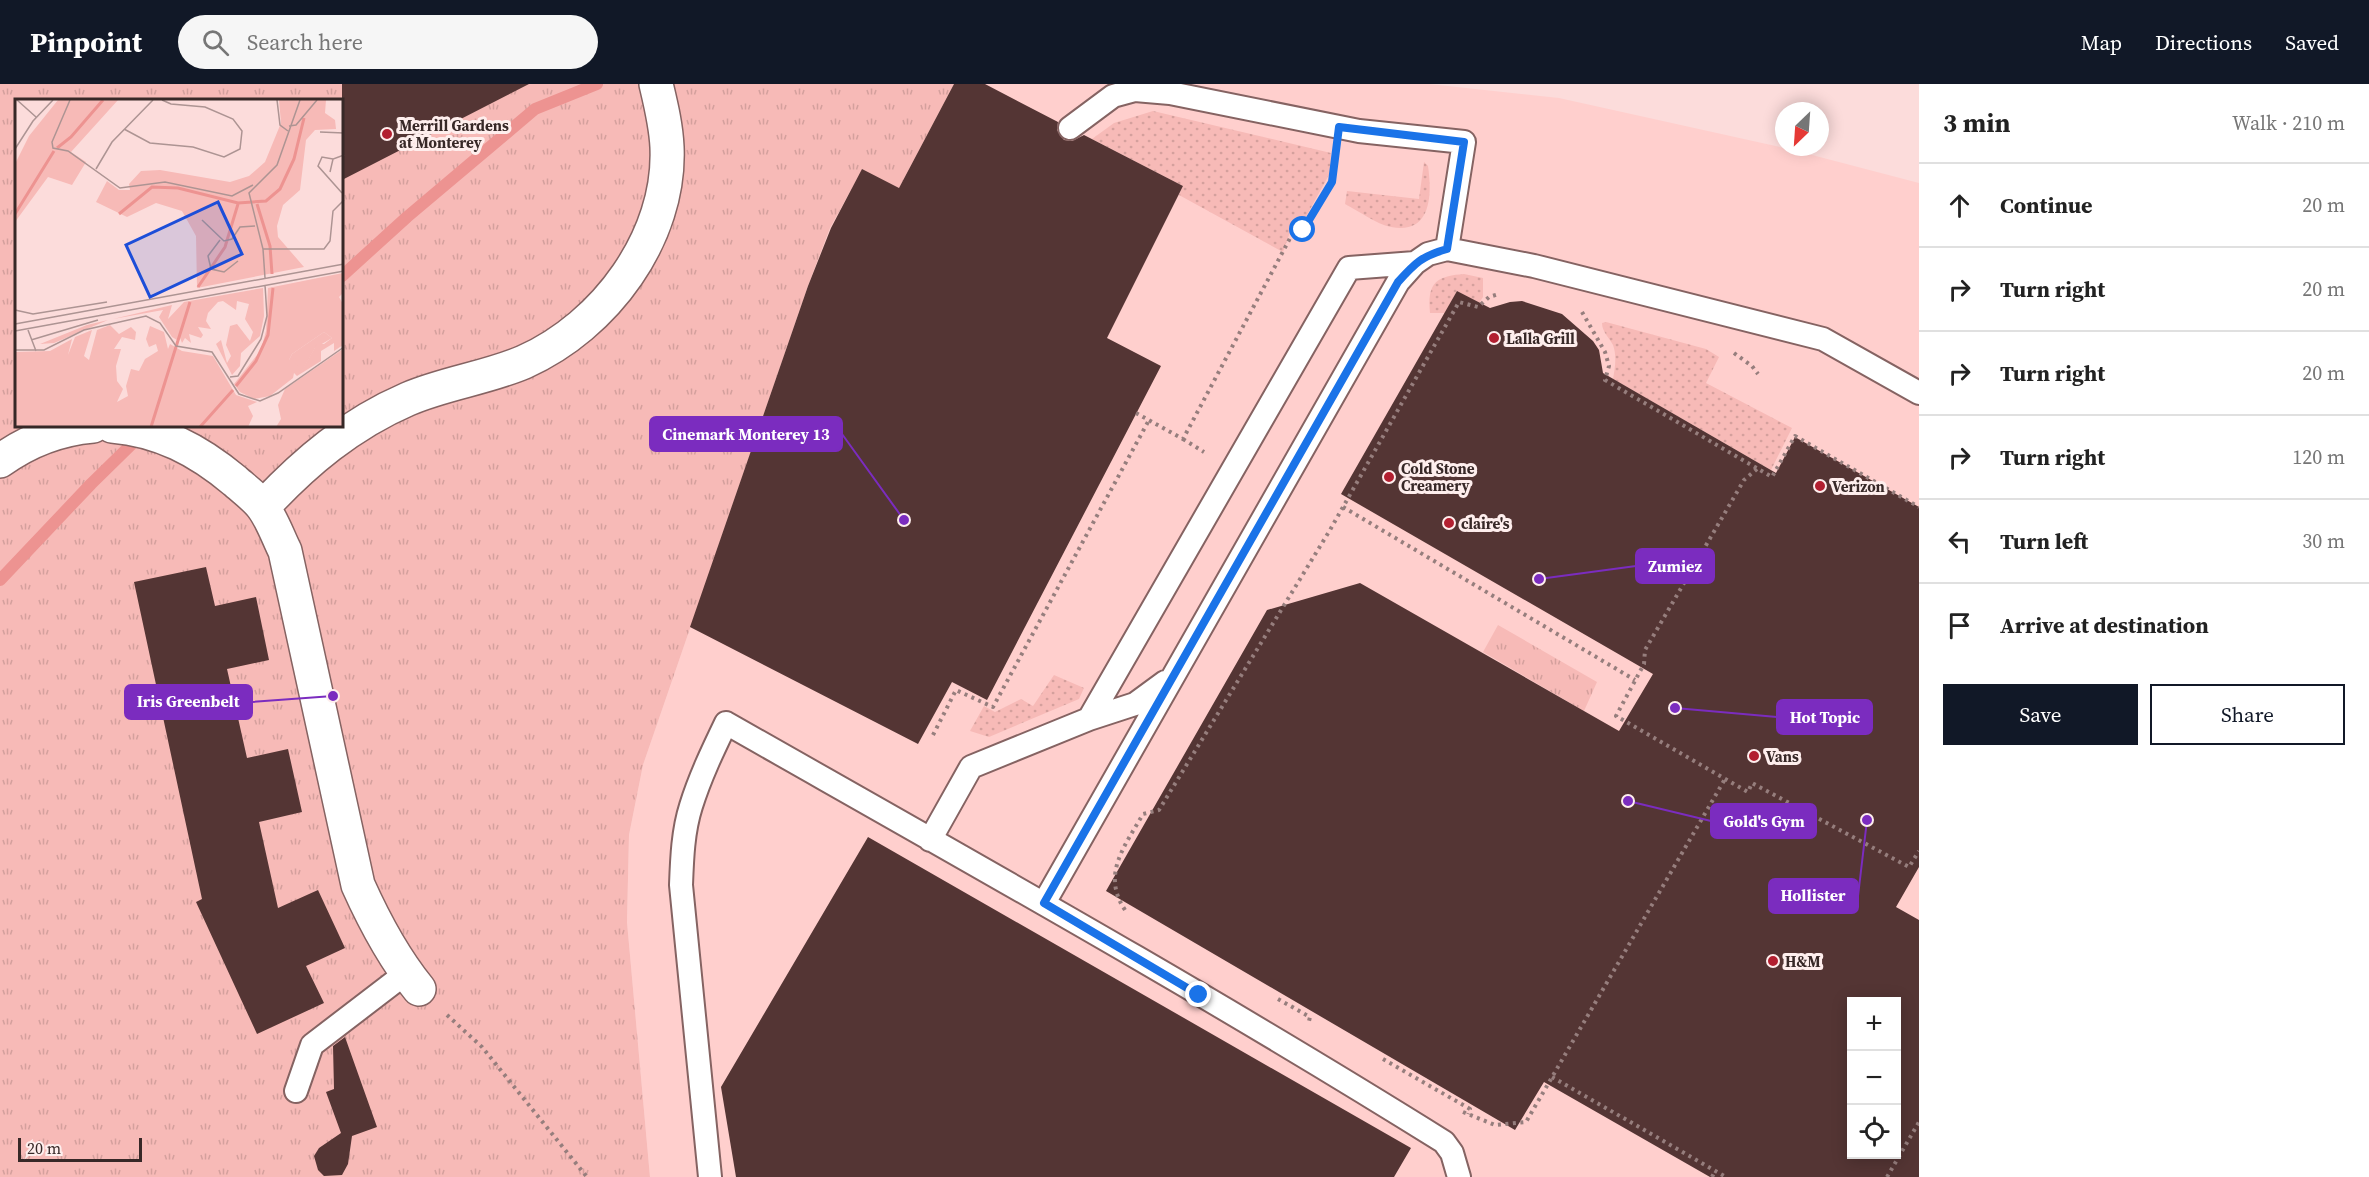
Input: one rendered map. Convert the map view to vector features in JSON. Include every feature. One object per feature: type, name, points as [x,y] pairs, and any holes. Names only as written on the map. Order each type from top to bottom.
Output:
[{"type":"street","points":[[263,507],[297,470],[343,434],[408,399],[522,363],[570,336],[592,318],[631,269],[656,214],[664,180],[667,148],[663,113],[656,84]]},
{"type":"street","points":[[0,461],[18,448],[47,434],[82,428]]},
{"type":"street","points":[[125,428],[152,432],[200,453],[263,507],[285,551],[358,885],[378,928],[413,981]]},
{"type":"lane","points":[[1070,128],[1113,96],[1135,90],[1170,93],[1339,127],[1464,142],[1447,249]]},
{"type":"lane","points":[[1044,903],[1386,302],[1398,282],[1415,263],[1428,254],[1447,249],[1534,266],[1823,339],[1919,393]]},
{"type":"lane","points":[[1089,719],[1349,268],[1415,263]]},
{"type":"lane","points":[[930,840],[971,767],[1089,719],[1135,704],[1172,678]]},
{"type":"lane","points":[[710,1177],[681,885],[684,840],[691,806],[704,770],[726,723],[1044,903],[1372,1097],[1444,1142],[1452,1153],[1459,1177]]},
{"type":"lane","points":[[296,1091],[312,1045],[413,981]]},
{"type":"path","points":[[1183,439],[1296,227],[1303,230],[1332,182],[1339,127]]},
{"type":"path","points":[[1128,914],[1117,898],[1116,862],[1143,814],[1159,810],[1343,507],[1459,302],[1478,307],[1489,297],[1500,293]]},
{"type":"path","points":[[1574,307],[1583,310],[1605,352],[1609,366],[1605,380],[1757,469],[1772,477],[1795,436],[1919,507]]},
{"type":"path","points":[[1726,350],[1735,353],[1752,366],[1758,374]]},
{"type":"path","points":[[1136,413],[1213,458]]},
{"type":"path","points":[[933,735],[956,690],[993,707],[1149,420]]},
{"type":"path","points":[[1757,469],[1744,480],[1683,583],[1645,650],[1644,664],[1616,716],[1748,792],[1752,783],[1910,867],[1919,851]]},
{"type":"path","points":[[1343,507],[1635,680]]},
{"type":"path","points":[[1378,1062],[1468,1114],[1495,1125],[1526,1122],[1725,779]]},
{"type":"path","points":[[413,981],[482,1047],[588,1177]]},
{"type":"path","points":[[1270,1001],[1318,1028]]},
{"type":"path","points":[[1383,1059],[1470,1109],[1468,1114]]},
{"type":"path","points":[[1552,1077],[1726,1177]]},
{"type":"path","points":[[1887,1177],[1919,1122]]},
{"type":"path","points":[[1712,1177],[1715,1171]]},
{"type":"shaded area","points":[[954,84],[1429,84],[1559,98],[1775,146],[1775,156],[1816,156],[1919,183],[1919,1177],[650,1177],[627,922],[629,835],[643,765],[830,228],[862,169]]},
{"type":"green space","points":[[0,84],[954,84],[899,188],[862,170],[830,228],[643,765],[629,835],[627,922],[650,1177],[0,1177]]},
{"type":"green space","points":[[1153,111],[1331,153],[1330,173],[1302,224],[1294,221],[1283,252],[1179,195],[1183,186],[1092,139],[1114,123]]},
{"type":"green space","points":[[1424,162],[1428,166],[1429,200],[1422,219],[1415,225],[1405,228],[1391,227],[1345,204],[1347,191],[1419,199]]},
{"type":"green space","points":[[1464,274],[1483,278],[1483,297],[1479,303],[1457,291],[1445,313],[1430,313],[1430,295],[1435,283],[1446,277]]},
{"type":"green space","points":[[1606,322],[1706,349],[1719,357],[1706,383],[1792,428],[1771,470],[1613,379],[1615,353],[1602,326],[1602,323]]},
{"type":"green space","points":[[1498,625],[1597,682],[1584,711],[1483,652]]},
{"type":"green space","points":[[1054,675],[1084,688],[1079,699],[989,737],[970,731],[984,706],[995,712],[1021,699],[1033,706]]},
{"type":"building","name":"Merrill Gardens at Monterey","points":[[342,84],[529,84],[344,179],[344,99],[342,99]]},
{"type":"building","points":[[954,84],[985,84],[1058,122],[1057,130],[1064,140],[1072,141],[1084,135],[1183,186],[1107,338],[1161,366],[987,700],[952,682],[918,744],[690,627],[808,286],[831,228],[862,169],[899,188]]},
{"type":"building","points":[[1457,291],[1490,308],[1522,301],[1562,314],[1593,341],[1599,350],[1603,373],[1776,473],[1795,437],[1919,507],[1919,867],[1896,907],[1919,920],[1919,1177],[1710,1177],[1544,1082],[1515,1130],[1106,891],[1267,610],[1360,583],[1619,731],[1653,674],[1341,494]]},
{"type":"building","points":[[206,567],[215,606],[256,597],[269,660],[227,669],[247,758],[288,749],[302,812],[259,822],[278,908],[318,890],[345,948],[306,966],[324,1003],[257,1034],[196,902],[202,899],[134,582]]},
{"type":"building","points":[[868,837],[1411,1148],[1394,1177],[736,1177],[721,1087]]},
{"type":"building","points":[[345,1037],[377,1127],[352,1136],[348,1164],[342,1175],[324,1176],[318,1170],[314,1156],[319,1148],[341,1133],[326,1092],[334,1089],[333,1046]]},
{"type":"waterway","points":[[344,274],[407,217],[535,109],[597,84]]},
{"type":"waterway","points":[[0,580],[141,435]]},
{"type":"place","name":"Merrill Gardens at Monterey","points":[[387,134]]},
{"type":"place","name":"Lalla Grill","points":[[1494,338]]},
{"type":"place","name":"Cold Stone Creamery","points":[[1389,477]]},
{"type":"place","name":"Verizon","points":[[1820,486]]},
{"type":"place","name":"Cinemark Monterey 13","points":[[904,520]]},
{"type":"place","name":"claire's","points":[[1449,523]]},
{"type":"place","name":"Zumiez","points":[[1539,579]]},
{"type":"place","name":"Iris Greenbelt","points":[[333,696]]},
{"type":"place","name":"Hot Topic","points":[[1675,708]]},
{"type":"place","name":"Vans","points":[[1754,756]]},
{"type":"place","name":"Gold's Gym","points":[[1628,801]]},
{"type":"place","name":"Hollister","points":[[1867,820]]},
{"type":"place","name":"H&M","points":[[1773,961]]},
{"type":"route","points":[[1199,995],[1044,903],[1398,282],[1415,263],[1428,254],[1447,249],[1464,142],[1339,127],[1332,182],[1303,230]]}]
